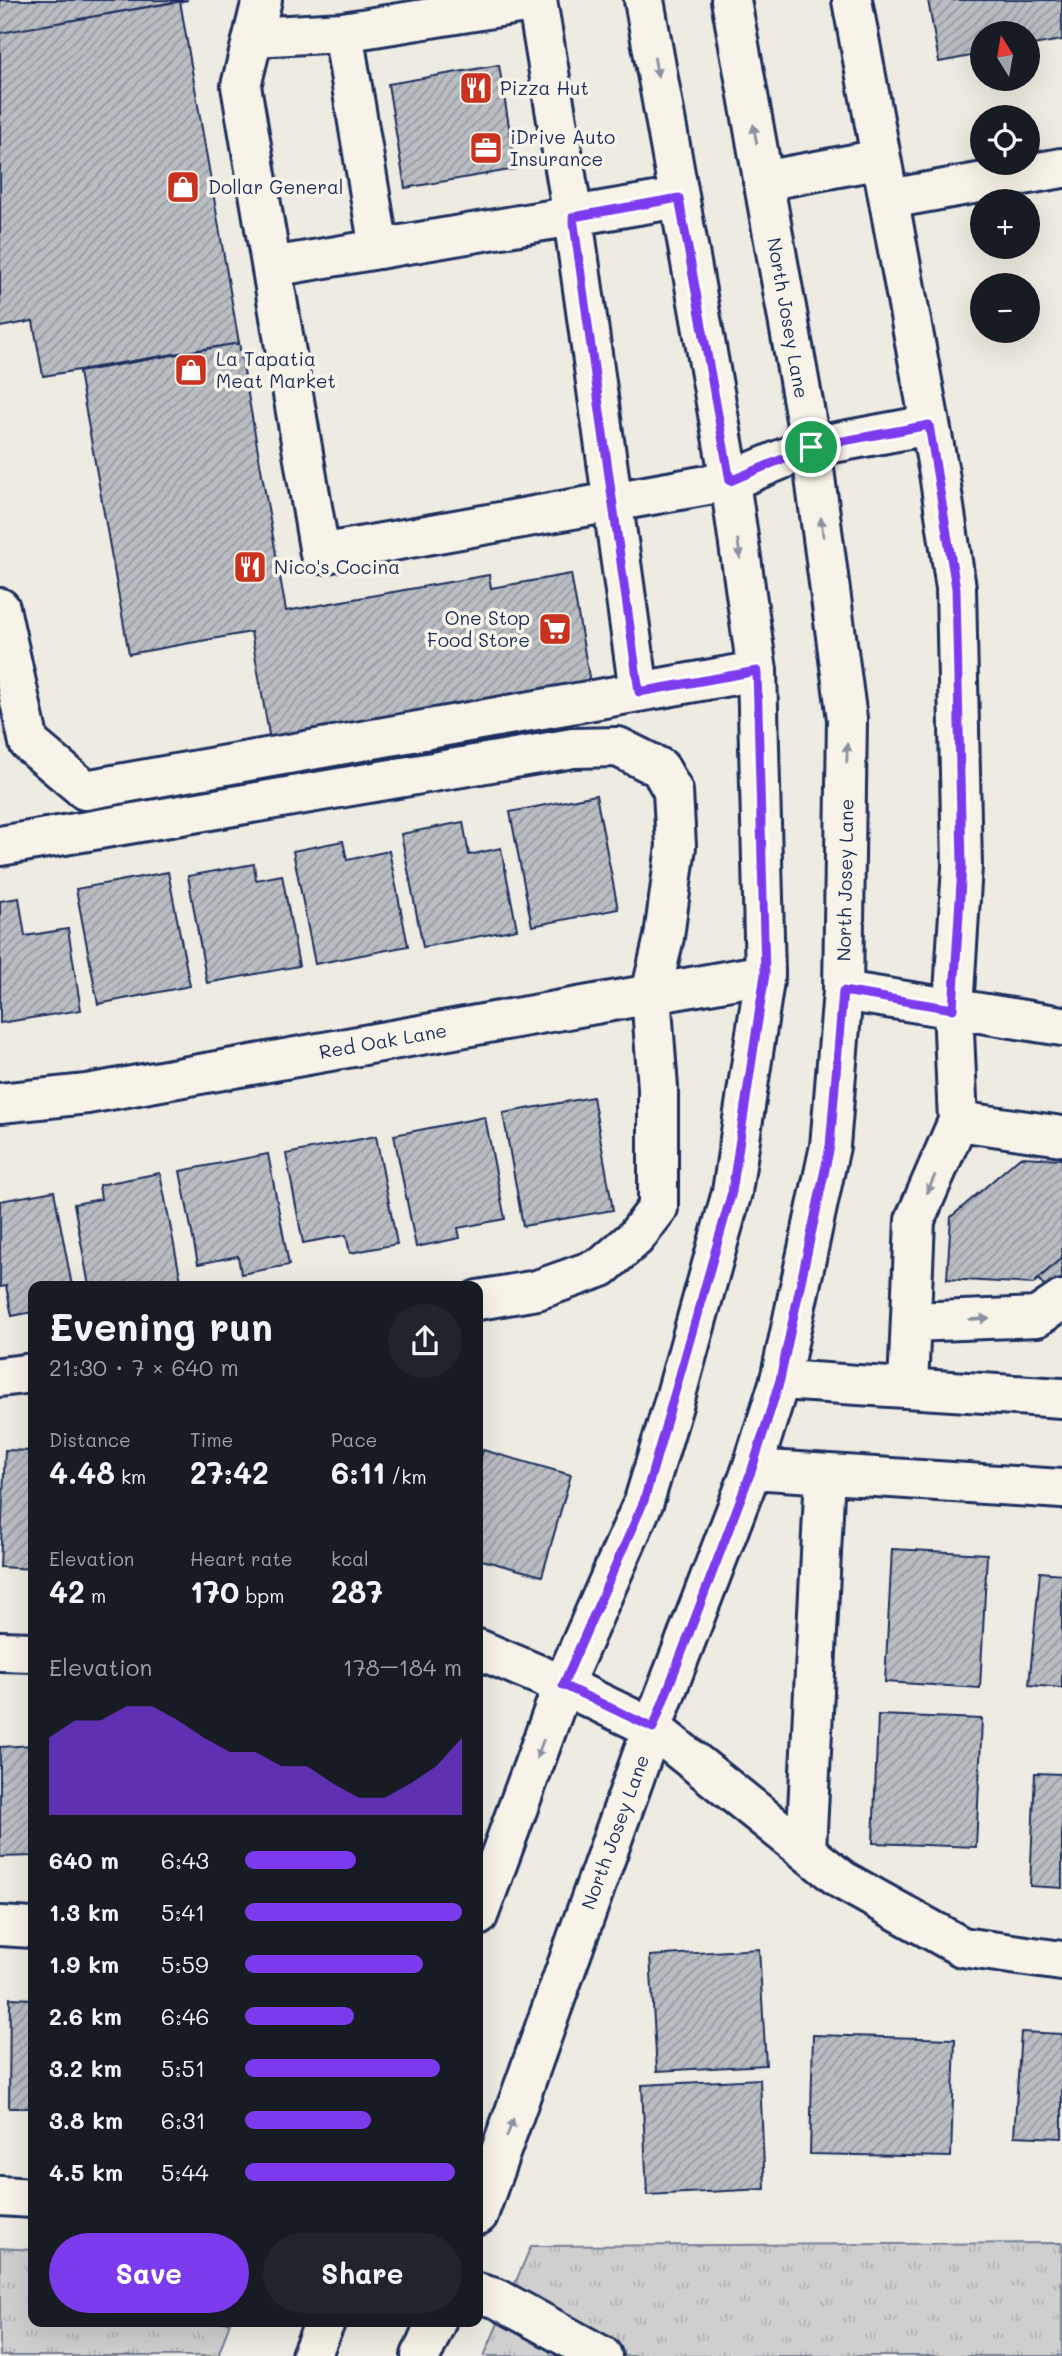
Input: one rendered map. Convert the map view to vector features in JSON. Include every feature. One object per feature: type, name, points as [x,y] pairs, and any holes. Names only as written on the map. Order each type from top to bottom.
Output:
[{"type":"main road","points":[[262,0],[241,86],[320,554],[730,481],[811,447],[929,425]]},
{"type":"main road","points":[[253,37],[343,32],[537,0],[573,217],[639,692]]},
{"type":"main road","points":[[483,1902],[563,1685],[644,1501],[732,1192],[765,974],[757,671],[730,481],[644,0]]},
{"type":"main road","name":"North Josey Lane","points":[[483,2201],[653,1728],[752,1469],[780,1380],[830,1146],[843,991],[847,719],[811,447],[731,0]]},
{"type":"main road","points":[[852,0],[956,588],[962,866],[953,1009],[958,1121],[915,1220],[908,1388]]},
{"type":"main road","points":[[343,32],[379,249]]},
{"type":"main road","points":[[763,181],[881,159]]},
{"type":"main road","points":[[889,200],[1062,168]]},
{"type":"main road","points":[[272,267],[679,198]]},
{"type":"main road","points":[[0,608],[29,743],[85,790],[757,671]]},
{"type":"main road","points":[[0,846],[573,748],[618,747],[660,768],[673,791],[676,846],[664,937],[651,994],[658,1088],[658,1208],[635,1238],[601,1267],[537,1290],[483,1299]]},
{"type":"main road","name":"Red Oak Lane","points":[[0,1103],[87,1094],[765,974]]},
{"type":"main road","points":[[843,991],[1062,1026]]},
{"type":"main road","points":[[958,1121],[1062,1136]]},
{"type":"main road","points":[[911,1322],[1037,1317],[1062,1300]]},
{"type":"main road","points":[[0,1377],[28,1374]]},
{"type":"main road","points":[[780,1380],[1062,1398]]},
{"type":"main road","points":[[752,1469],[1062,1489]]},
{"type":"main road","points":[[806,1850],[825,1474]]},
{"type":"main road","points":[[0,1651],[28,1652]]},
{"type":"main road","points":[[483,1651],[653,1728],[842,1880],[962,1947],[1062,1961]]},
{"type":"main road","points":[[0,1926],[28,1928]]},
{"type":"main road","points":[[0,2196],[28,2198]]},
{"type":"main road","points":[[483,2294],[498,2299],[603,2356]]},
{"type":"main road","points":[[311,2356],[323,2327]]},
{"type":"main road","points":[[421,2356],[434,2327]]},
{"type":"green space","points":[[1062,2243],[1062,2356],[484,2356],[531,2246]]},
{"type":"green space","points":[[0,2248],[28,2250],[28,2327],[228,2327],[218,2356],[0,2356]]},
{"type":"building","points":[[0,0],[188,0],[0,33]]},
{"type":"building","points":[[928,0],[1062,0],[1062,40],[1040,44],[1040,21],[970,21],[970,56],[939,62]]},
{"type":"building","points":[[180,1],[239,343],[43,376],[33,321],[0,327],[0,33]]},
{"type":"building","points":[[499,65],[516,169],[405,188],[388,84]]},
{"type":"building","points":[[239,343],[286,611],[489,575],[491,588],[571,574],[590,683],[270,740],[251,632],[129,654],[79,372]]},
{"type":"building","points":[[596,795],[618,909],[532,926],[510,812]]},
{"type":"building","points":[[463,822],[469,855],[501,848],[517,929],[423,947],[401,834]]},
{"type":"building","points":[[343,841],[347,860],[389,851],[408,946],[315,964],[293,851]]},
{"type":"building","points":[[254,864],[256,880],[282,875],[299,966],[207,983],[188,876]]},
{"type":"building","points":[[168,872],[190,986],[98,1004],[76,889]]},
{"type":"building","points":[[19,898],[25,936],[68,929],[81,1010],[0,1023],[0,901]]},
{"type":"building","points":[[593,1097],[613,1210],[523,1226],[503,1113]]},
{"type":"building","points":[[485,1117],[505,1219],[458,1228],[460,1238],[416,1247],[394,1135]]},
{"type":"building","points":[[376,1136],[397,1244],[350,1253],[346,1235],[303,1243],[286,1154]]},
{"type":"building","points":[[268,1154],[289,1265],[241,1274],[238,1256],[198,1264],[180,1171]]},
{"type":"building","points":[[1020,1157],[1062,1159],[1062,1257],[1033,1284],[947,1279],[951,1217]]},
{"type":"building","points":[[160,1173],[181,1281],[88,1281],[74,1204],[101,1199],[99,1185]]},
{"type":"building","points":[[54,1191],[71,1281],[28,1281],[28,1313],[12,1316],[6,1286],[0,1287],[0,1201]]},
{"type":"building","points":[[1062,1257],[1062,1306],[1038,1279]]},
{"type":"building","points":[[5,1450],[28,1451],[28,1569],[0,1567]]},
{"type":"building","points":[[483,1450],[571,1475],[542,1576],[483,1560]]},
{"type":"building","points":[[892,1549],[987,1554],[980,1688],[885,1682]]},
{"type":"building","points":[[1040,1572],[1062,1574],[1062,1688],[1029,1685]]},
{"type":"building","points":[[878,1715],[982,1719],[976,1847],[873,1843]]},
{"type":"building","points":[[28,1745],[28,1856],[0,1857],[0,1747]]},
{"type":"building","points":[[1035,1773],[1062,1774],[1062,1888],[1030,1886]]},
{"type":"building","points":[[759,1949],[766,2065],[657,2071],[650,1956]]},
{"type":"building","points":[[10,1998],[28,1999],[28,2108],[9,2108]]},
{"type":"building","points":[[1021,2032],[1062,2034],[1062,2138],[1014,2136]]},
{"type":"building","points":[[813,2035],[955,2039],[951,2157],[810,2154]]},
{"type":"building","points":[[760,2079],[765,2189],[647,2195],[642,2085]]},
{"type":"place","name":"Pizza Hut","points":[[476,88]]},
{"type":"place","name":"iDrive Auto Insurance","points":[[486,148]]},
{"type":"place","name":"Dollar General","points":[[183,187]]},
{"type":"place","name":"La Tapatia Meat Market","points":[[191,370]]},
{"type":"place","name":"Nico's Cocina","points":[[250,567]]},
{"type":"place","name":"One Stop Food Store","points":[[555,629]]},
{"type":"route","points":[[679,198],[730,481],[811,447],[929,425],[956,588],[962,866],[953,1009],[843,991],[830,1146],[780,1380],[752,1469],[653,1728],[563,1685],[644,1501],[732,1192],[765,974],[757,671],[639,692],[573,217],[679,198]]}]
